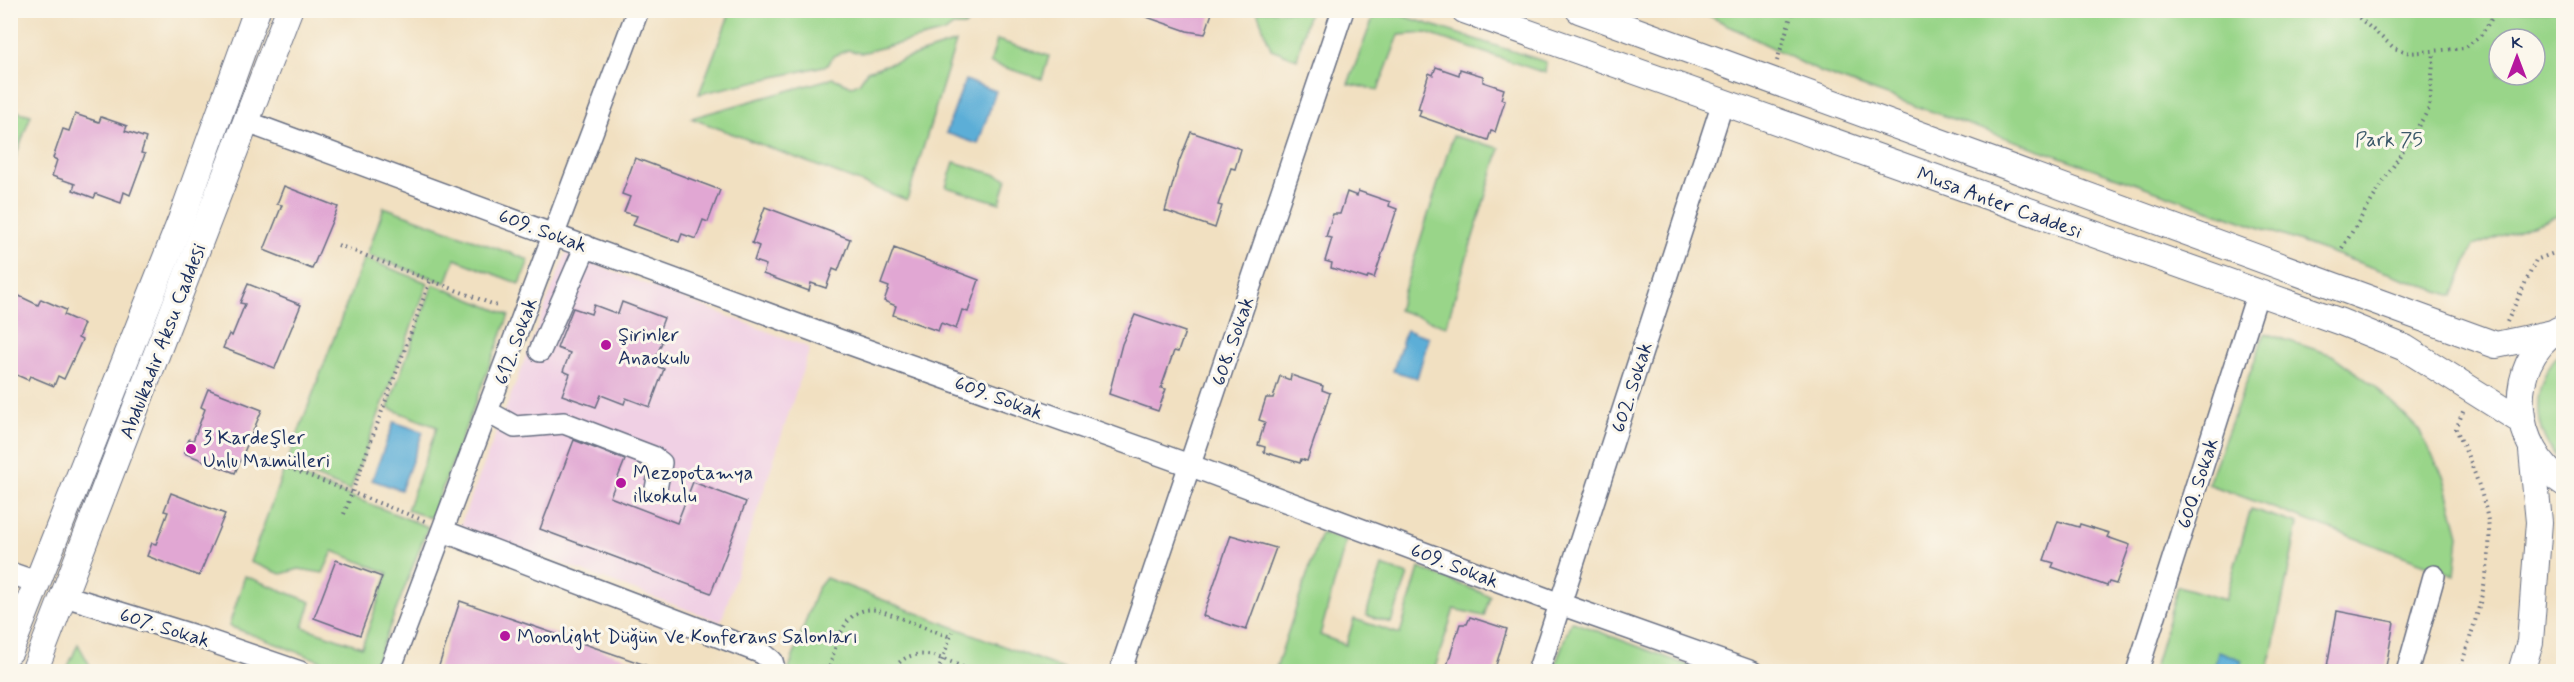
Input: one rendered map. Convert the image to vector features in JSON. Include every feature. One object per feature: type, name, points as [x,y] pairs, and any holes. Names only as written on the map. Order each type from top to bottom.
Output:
[{"type":"main road","name":"Abdulkadir Aksu Caddesi","points":[[10,651],[181,220],[257,10]]},
{"type":"main road","name":"Abdulkadir Aksu Caddesi","points":[[34,672],[289,10]]},
{"type":"main road","name":"Musa Anter Caddesi","points":[[1464,10],[2257,295],[2341,322],[2405,348],[2521,422]]},
{"type":"main road","name":"Musa Anter Caddesi","points":[[1579,10],[2496,345]]},
{"type":"main road","points":[[2496,345],[2558,330]]},
{"type":"main road","points":[[2521,672],[2530,642],[2539,522],[2532,451],[2521,422],[2520,404],[2525,372],[2537,351],[2558,330]]},
{"type":"main road","points":[[2532,451],[2552,475],[2564,483]]},
{"type":"street","name":"612. Sokak","points":[[389,672],[434,526],[489,412],[638,10]]},
{"type":"street","name":"608. Sokak","points":[[1120,672],[1343,10]]},
{"type":"street","name":"602. Sokak","points":[[1538,672],[1723,102]]},
{"type":"street","name":"609. Sokak","points":[[247,122],[1189,465],[1560,604],[1752,672]]},
{"type":"street","points":[[540,351],[586,246]]},
{"type":"street","name":"600. Sokak","points":[[2137,672],[2257,295]]},
{"type":"street","points":[[489,412],[515,427],[564,423],[653,457],[661,463],[656,489]]},
{"type":"street","points":[[434,526],[762,653],[772,661],[775,672]]},
{"type":"street","points":[[10,573],[36,582]]},
{"type":"street","points":[[2407,672],[2434,576]]},
{"type":"street","name":"607. Sokak","points":[[64,596],[195,636],[300,672]]},
{"type":"path","points":[[1772,79],[1793,10]]},
{"type":"path","points":[[2350,10],[2394,48],[2410,53],[2465,48],[2481,35],[2497,10]]},
{"type":"path","points":[[2342,248],[2428,109],[2434,52]]},
{"type":"path","points":[[338,245],[500,307]]},
{"type":"path","points":[[2496,345],[2536,260],[2564,249]]},
{"type":"path","points":[[344,514],[430,281]]},
{"type":"path","points":[[2459,672],[2488,564],[2488,522],[2473,467],[2456,429],[2472,390]]},
{"type":"path","points":[[261,457],[434,526]]},
{"type":"path","points":[[828,672],[843,626],[858,611],[871,609],[882,611],[950,637]]},
{"type":"path","points":[[938,672],[952,632]]},
{"type":"path","points":[[892,672],[899,661],[908,654],[920,653],[974,672]]},
{"type":"shaded area","name":"Mezopotamya ilkokulu","points":[[566,253],[810,348],[721,622],[460,526]]},
{"type":"green space","points":[[731,10],[970,11],[966,26],[953,26],[945,32],[861,53],[848,50],[833,56],[828,65],[699,94]]},
{"type":"green space","points":[[1257,11],[1309,11],[1297,59],[1271,49]]},
{"type":"green space","points":[[1380,11],[1388,11],[1546,62],[1545,73],[1426,33],[1399,35],[1378,90],[1348,84],[1373,18]]},
{"type":"green space","name":"Park 75","points":[[1700,11],[2563,11],[2563,214],[2473,246],[2453,296],[1820,72]]},
{"type":"green space","points":[[997,40],[1049,56],[1042,79],[990,63]]},
{"type":"green space","points":[[956,42],[907,200],[691,118],[833,78],[852,86],[859,83],[867,71]]},
{"type":"green space","points":[[10,110],[31,115],[11,169]]},
{"type":"green space","points":[[1453,136],[1500,148],[1446,326],[1398,310]]},
{"type":"green space","points":[[954,162],[1007,178],[1000,203],[946,187]]},
{"type":"green space","points":[[384,207],[529,260],[520,284],[455,259],[446,283],[367,255]]},
{"type":"green space","points":[[364,258],[428,283],[350,491],[286,465]]},
{"type":"green space","points":[[433,284],[509,315],[431,518],[407,510],[437,427],[388,408]]},
{"type":"green space","points":[[2265,333],[2332,355],[2376,387],[2419,430],[2444,478],[2459,535],[2455,575],[2208,484]]},
{"type":"green space","points":[[2563,350],[2563,464],[2544,437],[2538,407],[2539,392],[2544,377]]},
{"type":"green space","points":[[284,470],[428,527],[377,660],[358,671],[347,671],[229,626],[245,576],[311,602],[303,627],[362,647],[388,573],[333,551],[323,573],[299,569],[281,574],[250,562]]},
{"type":"green space","points":[[2251,509],[2298,524],[2268,671],[2153,672],[2178,586],[2225,600]]},
{"type":"green space","points":[[1321,533],[1346,541],[1320,635],[1346,645],[1354,619],[1400,634],[1419,568],[1490,596],[1484,616],[1454,609],[1434,671],[1275,671]]},
{"type":"green space","points":[[1382,566],[1408,575],[1391,623],[1366,615]]},
{"type":"green space","points":[[826,578],[1066,671],[788,671],[817,589]]},
{"type":"green space","points":[[1571,621],[1703,671],[1553,671]]},
{"type":"green space","points":[[78,644],[93,671],[66,671]]},
{"type":"water","points":[[965,80],[996,91],[978,144],[946,133]]},
{"type":"water","points":[[1406,330],[1429,337],[1417,378],[1393,371]]},
{"type":"water","points":[[394,422],[423,432],[401,490],[372,480]]},
{"type":"water","points":[[2219,651],[2242,660],[2238,671],[2212,671]]},
{"type":"building","points":[[1135,10],[1213,10],[1205,34],[1187,31],[1135,13]]},
{"type":"building","points":[[1436,67],[1459,75],[1460,69],[1483,76],[1483,82],[1504,89],[1501,99],[1505,101],[1495,132],[1491,131],[1488,140],[1419,116],[1421,110],[1418,109],[1429,73],[1433,75]]},
{"type":"building","points":[[75,114],[99,122],[101,117],[127,126],[125,131],[146,138],[141,153],[145,154],[130,195],[124,192],[121,203],[96,194],[94,198],[73,190],[75,184],[52,176],[57,160],[53,158],[63,129],[69,131]]},
{"type":"building","points":[[1191,132],[1241,149],[1235,169],[1231,168],[1218,205],[1222,206],[1215,228],[1165,211],[1179,162]]},
{"type":"building","points":[[635,158],[720,190],[708,222],[703,220],[696,239],[682,234],[679,242],[633,225],[637,216],[624,212],[630,197],[622,194]]},
{"type":"building","points":[[284,186],[338,207],[312,269],[264,250],[282,205],[277,204]]},
{"type":"building","points":[[1358,191],[1390,202],[1389,206],[1397,209],[1374,278],[1368,276],[1367,279],[1331,268],[1332,263],[1325,261],[1332,238],[1326,237],[1333,214],[1340,214],[1347,192],[1357,196]]},
{"type":"building","points":[[765,207],[850,239],[838,271],[833,269],[826,288],[811,283],[809,291],[763,274],[766,265],[754,261],[759,246],[752,243]]},
{"type":"building","points":[[894,248],[979,280],[968,312],[962,310],[956,329],[941,323],[938,331],[893,315],[896,306],[884,301],[889,287],[881,284]]},
{"type":"building","points":[[248,284],[301,305],[275,368],[223,348],[229,334],[232,336],[245,304],[240,303]]},
{"type":"building","points":[[15,294],[38,305],[41,299],[66,310],[64,315],[84,324],[78,338],[82,340],[64,379],[58,376],[54,386],[30,376],[28,380],[10,372],[10,304]]},
{"type":"building","points":[[622,302],[664,318],[656,339],[662,342],[653,365],[664,369],[650,407],[626,398],[624,404],[601,395],[596,407],[562,395],[570,374],[563,371],[570,353],[557,348],[573,308],[591,314],[594,305],[618,314]]},
{"type":"building","points":[[1135,315],[1185,332],[1178,352],[1174,351],[1161,388],[1166,389],[1158,411],[1109,394],[1122,344]]},
{"type":"building","points":[[1291,375],[1323,386],[1322,390],[1330,393],[1307,461],[1301,459],[1300,463],[1264,452],[1265,447],[1258,445],[1265,422],[1259,420],[1266,398],[1273,398],[1280,376],[1290,380]]},
{"type":"building","points":[[208,389],[262,410],[235,473],[184,453],[189,439],[193,441],[205,409],[201,407]]},
{"type":"building","points":[[574,440],[625,460],[610,497],[677,523],[693,482],[746,502],[711,593],[540,529]]},
{"type":"building","points":[[171,493],[225,514],[199,576],[147,556],[152,543],[156,544],[168,512],[164,511]]},
{"type":"building","points":[[2058,521],[2079,527],[2080,524],[2109,533],[2107,537],[2130,545],[2116,584],[2109,582],[2107,586],[2052,567],[2054,563],[2044,560]]},
{"type":"building","points":[[1231,535],[1276,548],[1246,630],[1203,616]]},
{"type":"building","points":[[336,560],[382,577],[360,635],[314,618]]},
{"type":"building","name":"Moonlight Düğün Ve Konferans Salonları","points":[[460,601],[657,669],[657,672],[437,672]]},
{"type":"building","points":[[2337,611],[2394,622],[2385,672],[2326,672]]},
{"type":"building","points":[[1470,617],[1507,629],[1494,672],[1445,672],[1460,624],[1467,624]]},
{"type":"place","name":"Şirinler Anaokulu","points":[[606,345]]},
{"type":"place","name":"3 Kardeşler Unlu Mamülleri","points":[[191,449]]},
{"type":"place","name":"Mezopotamya ilkokulu","points":[[621,483]]},
{"type":"place","name":"Moonlight Düğün Ve Konferans Salonları","points":[[505,636]]}]
